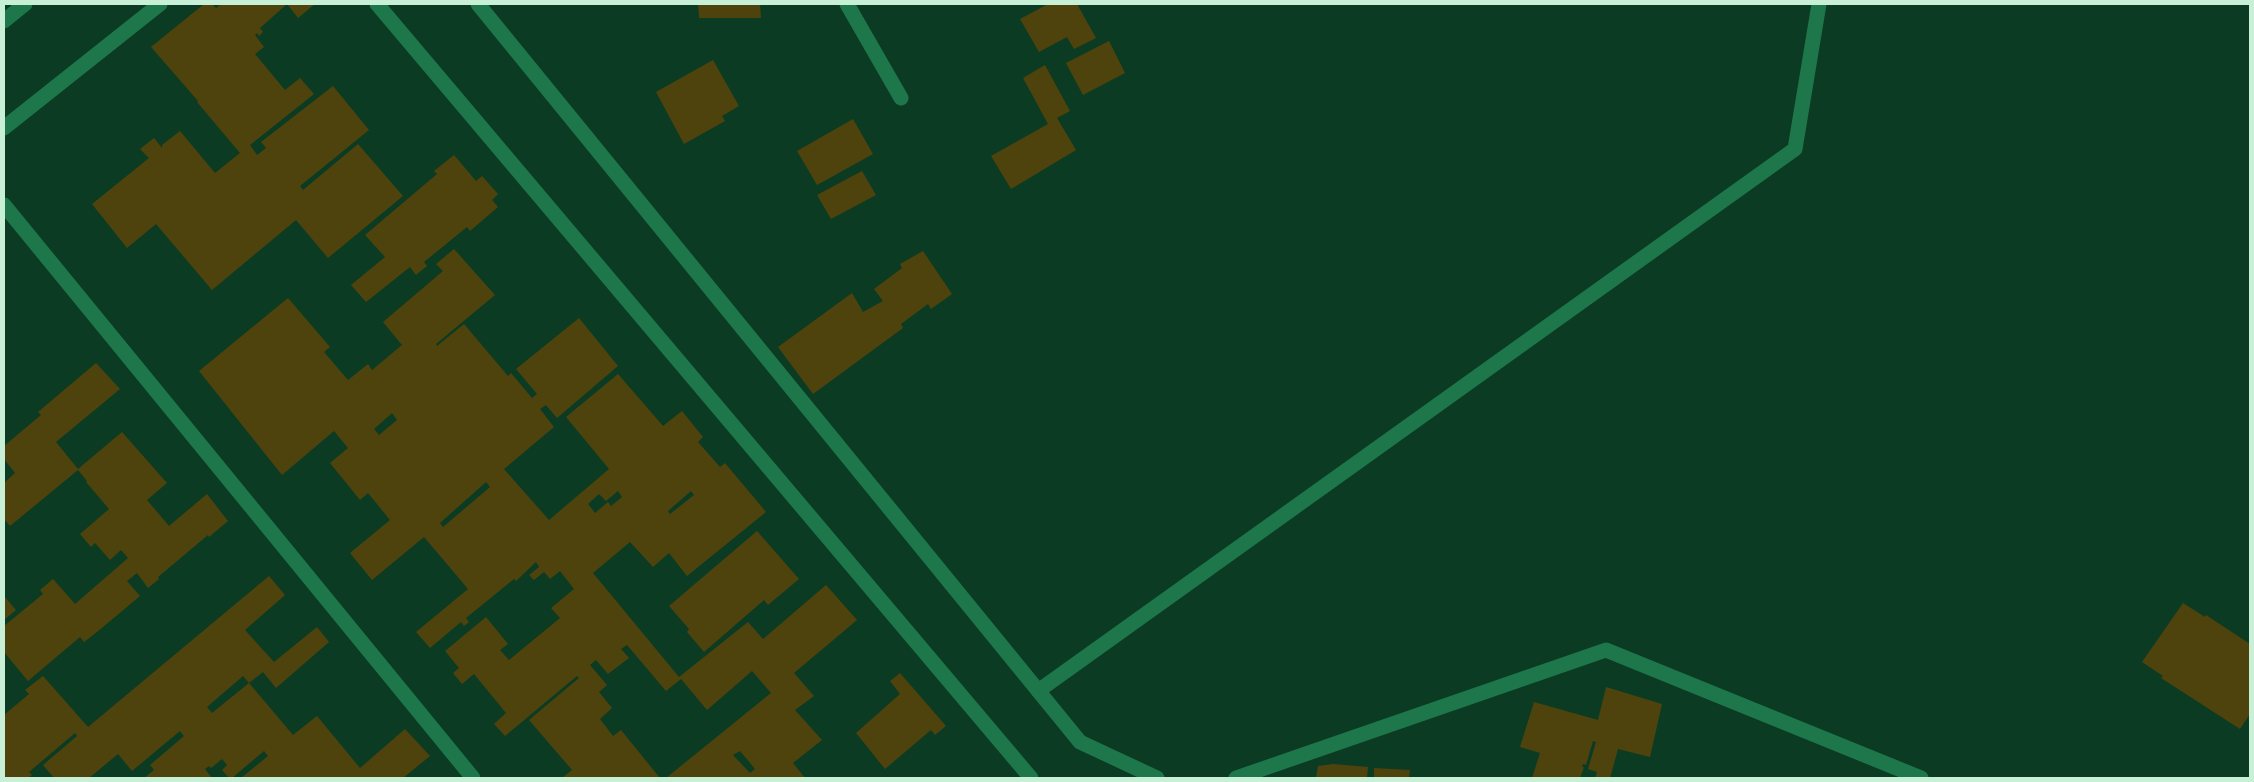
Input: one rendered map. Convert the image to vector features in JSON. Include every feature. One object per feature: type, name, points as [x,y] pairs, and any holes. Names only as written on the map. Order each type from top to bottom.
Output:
[{"type":"street","points":[[4,21],[24,4]]},
{"type":"street","points":[[4,128],[160,4]]},
{"type":"street","points":[[377,4],[1031,778]]},
{"type":"street","points":[[478,4],[1080,742],[1157,778]]},
{"type":"street","points":[[847,4],[901,98]]},
{"type":"street","points":[[1038,691],[1795,149],[1819,4]]},
{"type":"street","points":[[4,205],[473,778]]},
{"type":"street","points":[[1236,778],[1606,650],[1921,778]]},
{"type":"building","points":[[204,4],[212,4],[216,8],[221,4],[287,4],[260,28],[263,32],[259,36],[257,33],[255,35],[264,47],[255,54],[285,90],[300,78],[314,94],[250,145],[257,155],[266,148],[261,142],[333,86],[369,130],[300,186],[303,190],[358,144],[403,196],[328,258],[296,220],[212,290],[156,224],[127,248],[92,204],[149,158],[140,149],[154,138],[162,148],[162,145],[180,131],[215,173],[240,153],[151,47]]},
{"type":"building","points":[[287,4],[315,4],[298,18]]},
{"type":"building","points":[[698,4],[760,4],[761,18],[699,18]]},
{"type":"building","points":[[1048,4],[1077,4],[1096,38],[1074,49],[1067,37],[1039,52],[1020,19]]},
{"type":"building","points":[[1109,41],[1125,73],[1083,95],[1066,63]]},
{"type":"building","points":[[713,60],[739,106],[722,116],[725,121],[684,144],[656,92]]},
{"type":"building","points":[[1045,65],[1070,111],[1057,118],[1076,150],[1011,189],[991,156],[1048,124],[1023,78]]},
{"type":"building","points":[[853,119],[873,154],[817,185],[797,151]]},
{"type":"building","points":[[454,155],[476,181],[482,176],[498,194],[492,200],[498,207],[470,231],[467,227],[424,262],[427,266],[416,275],[410,267],[366,302],[351,285],[385,257],[365,235],[437,174],[434,171]]},
{"type":"building","points":[[862,171],[876,195],[831,219],[817,195]]},
{"type":"building","points":[[454,249],[495,295],[436,344],[437,346],[464,324],[508,376],[511,373],[532,398],[537,394],[516,369],[579,318],[618,366],[557,418],[546,405],[540,409],[554,427],[504,469],[549,520],[609,469],[566,417],[618,374],[663,426],[682,411],[703,437],[698,442],[720,467],[725,463],[766,512],[687,576],[669,553],[653,567],[630,542],[593,573],[679,677],[748,622],[763,639],[826,585],[857,620],[794,673],[814,696],[795,710],[822,740],[793,763],[805,778],[666,778],[771,693],[752,671],[707,710],[681,679],[666,691],[627,645],[621,649],[629,658],[608,674],[596,660],[590,665],[607,685],[599,692],[612,708],[600,719],[613,736],[621,730],[660,778],[563,777],[572,770],[529,720],[579,678],[577,676],[505,736],[494,724],[506,713],[474,674],[462,684],[453,673],[459,668],[445,651],[486,617],[508,644],[500,650],[509,660],[560,618],[551,608],[574,589],[560,571],[550,579],[544,572],[534,580],[529,575],[539,567],[536,562],[516,581],[514,579],[466,618],[469,622],[464,626],[461,622],[430,648],[416,632],[468,589],[424,537],[372,580],[350,553],[390,520],[368,493],[360,500],[330,463],[348,448],[334,431],[282,475],[199,371],[288,298],[330,347],[324,352],[348,380],[368,364],[372,370],[402,345],[383,322],[443,271],[436,264]],"holes":[[[392,413],[397,420],[379,435],[374,429]],[[486,482],[490,487],[443,527],[440,523]],[[618,491],[622,497],[611,506],[608,502],[595,513],[588,504],[599,494],[606,501]],[[691,491],[694,495],[670,514],[668,511]],[[740,751],[755,769],[750,773],[733,755]]]},
{"type":"building","points":[[923,251],[952,294],[931,309],[928,304],[901,324],[903,328],[813,394],[778,347],[852,293],[863,312],[883,301],[874,289],[902,268],[900,264]]},
{"type":"building","points":[[96,363],[120,389],[56,442],[78,469],[122,432],[167,483],[147,500],[169,526],[207,494],[228,521],[209,537],[208,535],[158,577],[159,579],[148,588],[137,573],[127,581],[140,596],[84,642],[80,637],[28,681],[4,652],[4,626],[43,594],[40,590],[53,579],[75,604],[128,558],[121,550],[110,560],[95,543],[91,547],[80,534],[109,509],[78,470],[10,526],[4,519],[4,483],[15,473],[4,459],[4,446],[41,415],[38,412]]},
{"type":"building","points":[[757,531],[799,579],[768,605],[764,600],[704,652],[687,632],[689,629],[669,606]]},
{"type":"building","points":[[269,576],[285,595],[245,630],[274,662],[317,627],[329,642],[276,688],[263,672],[249,683],[293,735],[317,716],[360,768],[405,729],[430,756],[403,778],[241,778],[268,756],[264,751],[232,778],[229,778],[222,770],[227,765],[222,759],[211,768],[209,766],[205,769],[212,778],[144,778],[154,770],[150,765],[184,736],[180,731],[132,771],[118,754],[89,778],[54,778],[43,765],[77,736],[75,733],[29,772],[32,775],[28,778],[4,778],[4,715],[29,694],[25,690],[43,676],[88,727]],"holes":[[[243,676],[249,683],[212,713],[207,707]]]},
{"type":"building","points":[[4,596],[16,610],[4,620]]},
{"type":"building","points":[[2183,603],[2205,617],[2206,615],[2250,644],[2250,714],[2240,729],[2161,678],[2163,676],[2142,662]]},
{"type":"building","points":[[900,673],[946,726],[935,735],[931,730],[885,769],[856,733],[900,694],[890,681]]},
{"type":"building","points":[[1606,687],[1662,704],[1650,757],[1618,749],[1610,778],[1595,778],[1597,772],[1588,769],[1596,742],[1593,741],[1586,765],[1583,764],[1582,767],[1584,767],[1580,778],[1532,778],[1540,753],[1520,747],[1534,702],[1598,720]]},
{"type":"building","points":[[1333,764],[1368,767],[1367,778],[1316,778],[1318,766]]},
{"type":"building","points":[[1374,768],[1410,770],[1409,778],[1374,778]]}]
